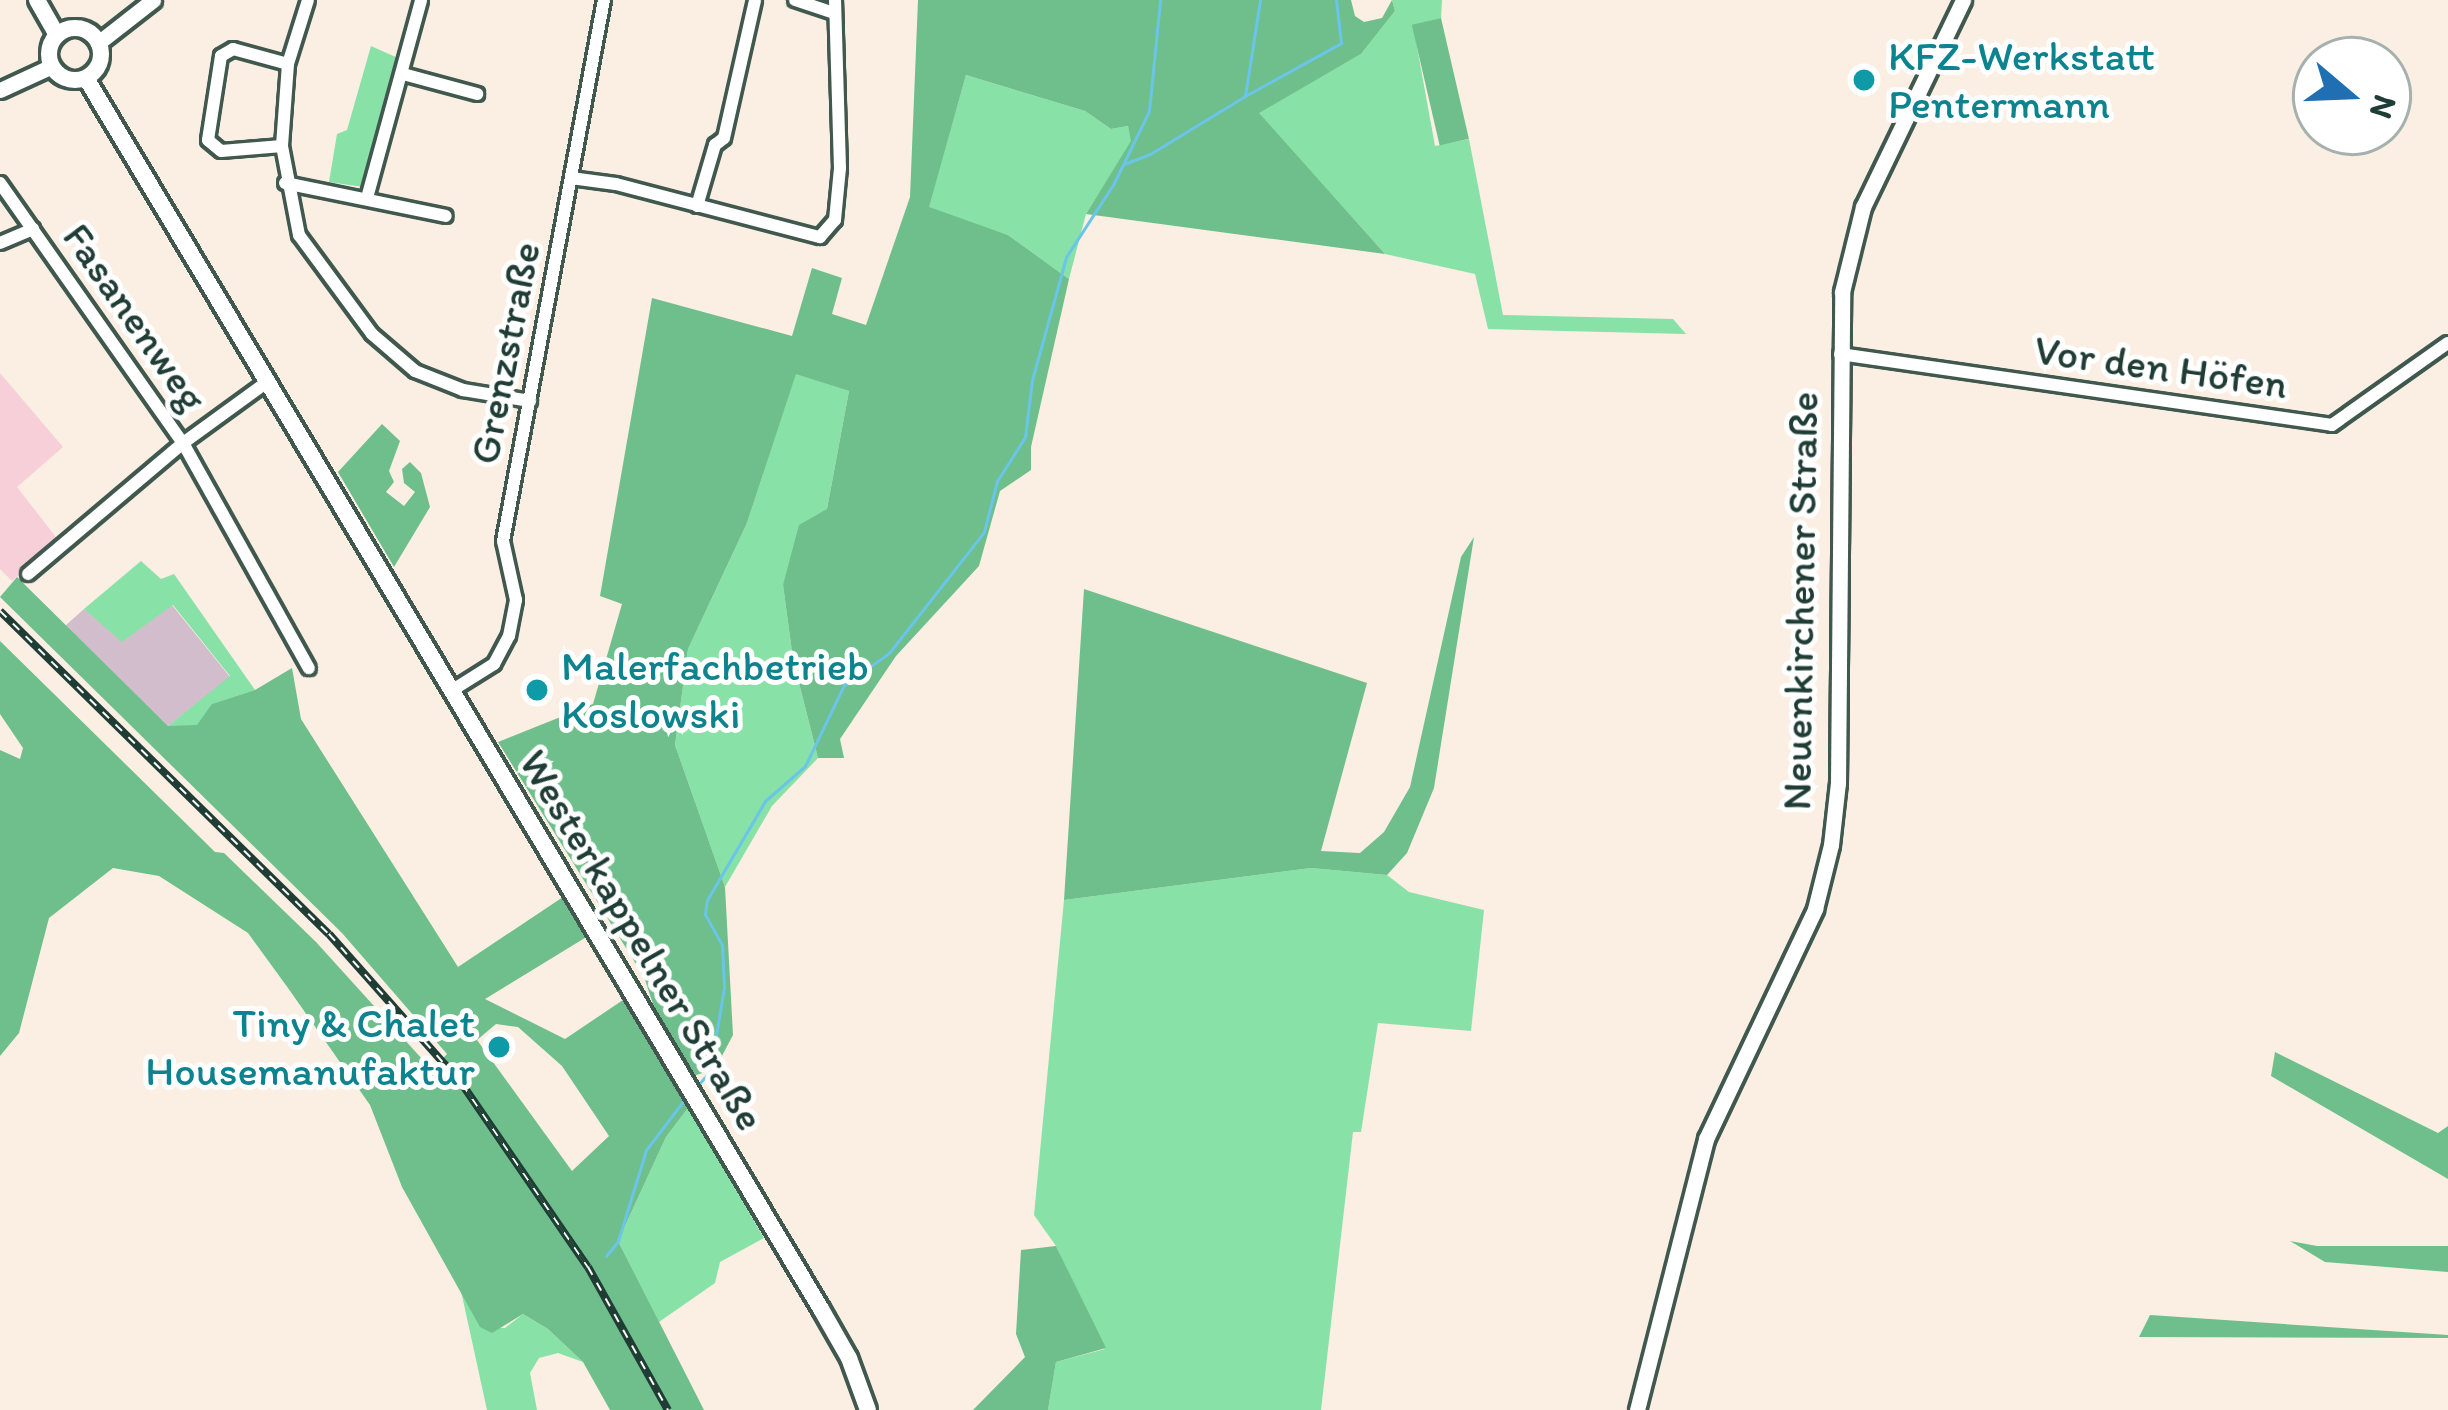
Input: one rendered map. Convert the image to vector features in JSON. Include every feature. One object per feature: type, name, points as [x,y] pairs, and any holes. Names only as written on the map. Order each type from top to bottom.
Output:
[{"type":"main road","points":[[37,0],[57,35]]},
{"type":"main road","points":[[80,28],[98,43],[100,59],[86,78],[69,80],[52,66],[49,49],[57,35],[80,28]]},
{"type":"main road","name":"Westerkappelner Straße","points":[[86,78],[849,1358],[868,1410]]},
{"type":"street","points":[[98,43],[153,0]]},
{"type":"street","points":[[308,0],[289,64],[282,146],[285,183],[299,235],[372,334],[416,371],[463,390],[530,401]]},
{"type":"street","points":[[367,198],[421,0]]},
{"type":"street","name":"Grenzstraße","points":[[452,691],[494,664],[509,636],[516,600],[502,542],[604,0]]},
{"type":"street","points":[[697,206],[716,145],[724,138],[755,0]]},
{"type":"street","points":[[571,178],[820,238],[835,220],[840,168],[835,7],[795,0]]},
{"type":"street","name":"Neuenkirchener Straße","points":[[1637,1410],[1677,1235],[1706,1139],[1815,909],[1832,845],[1838,783],[1842,292],[1855,226],[1964,0]]},
{"type":"street","points":[[282,146],[221,151],[208,140],[221,56],[233,49],[289,64]]},
{"type":"street","points":[[0,90],[52,66]]},
{"type":"street","points":[[404,74],[477,94]]},
{"type":"street","name":"Fasanenweg","points":[[0,183],[183,442],[309,668]]},
{"type":"street","points":[[285,183],[446,216]]},
{"type":"street","name":"Fasanenweg","points":[[0,243],[33,229]]},
{"type":"street","name":"Vor den Höfen","points":[[1840,354],[2332,425],[2448,343]]},
{"type":"street","points":[[28,574],[183,442],[267,382]]},
{"type":"shaded area","points":[[0,373],[63,447],[17,487],[59,541],[12,581],[0,569]]},
{"type":"shaded area","points":[[172,605],[230,677],[168,726],[65,626],[84,609],[123,641]]},
{"type":"green space","points":[[918,0],[1351,0],[1355,16],[1364,22],[1382,18],[1392,0],[1395,11],[1361,54],[1259,113],[1385,254],[1086,214],[1131,141],[1128,126],[1111,129],[1085,111],[966,75],[929,207],[1008,235],[1069,279],[1031,447],[1031,470],[1000,491],[979,566],[896,656],[840,739],[844,758],[818,758],[793,659],[783,585],[799,525],[827,509],[849,391],[796,374],[747,523],[688,649],[675,745],[725,887],[733,1035],[715,1069],[693,1076],[657,1016],[644,977],[498,742],[593,704],[622,604],[600,596],[652,298],[792,336],[812,268],[842,278],[832,314],[866,325],[910,197]]},
{"type":"green space","points":[[1392,0],[1442,0],[1441,18],[1413,25],[1435,146],[1469,139],[1503,315],[1673,319],[1686,334],[1488,329],[1475,274],[1385,254],[1258,113],[1361,54],[1395,11]]},
{"type":"green space","points":[[1441,18],[1469,139],[1440,146],[1412,25]]},
{"type":"green space","points":[[371,46],[400,59],[363,187],[329,182],[337,134],[347,130]]},
{"type":"green space","points":[[966,75],[1085,111],[1111,129],[1128,126],[1132,141],[1086,214],[1069,279],[1008,235],[928,208]]},
{"type":"green space","points":[[796,373],[849,391],[827,509],[783,585],[793,659],[818,758],[772,806],[725,887],[675,745],[688,649],[747,523]]},
{"type":"green space","points":[[382,424],[400,441],[389,471],[394,482],[386,492],[404,506],[415,492],[404,483],[402,469],[410,462],[421,473],[430,507],[394,567],[338,472]]},
{"type":"green space","points":[[1474,537],[1434,788],[1407,853],[1387,875],[1311,868],[1064,900],[1084,589],[1367,683],[1321,851],[1360,853],[1384,832],[1410,787],[1461,557]]},
{"type":"green space","points":[[141,561],[161,579],[174,574],[255,690],[213,704],[198,726],[168,726],[230,676],[173,605],[122,642],[84,609]]},
{"type":"green space","points":[[17,577],[168,726],[197,725],[212,704],[255,690],[292,668],[301,719],[458,967],[566,895],[588,936],[485,999],[565,1039],[626,998],[688,1108],[666,1137],[618,1241],[704,1410],[610,1410],[583,1362],[548,1329],[523,1314],[492,1333],[480,1327],[402,1187],[370,1105],[288,988],[248,933],[159,876],[113,868],[49,918],[19,1033],[0,1056],[0,750],[20,759],[23,748],[0,714],[0,641],[215,852],[224,853],[316,942],[432,1070],[447,1054],[342,933],[0,597]],"holes":[[[496,1024],[518,1027],[562,1066],[609,1136],[572,1171],[477,1040]]]},
{"type":"green space","points":[[1311,868],[1387,875],[1409,892],[1484,910],[1471,1031],[1378,1023],[1361,1132],[1353,1132],[1321,1410],[1048,1410],[1056,1362],[1105,1349],[1056,1246],[1034,1215],[1064,900]]},
{"type":"green space","points":[[2275,1052],[2438,1133],[2448,1126],[2448,1179],[2271,1076]]},
{"type":"green space","points":[[688,1108],[764,1238],[720,1262],[715,1283],[659,1322],[618,1241],[666,1137]]},
{"type":"green space","points":[[2290,1241],[2317,1246],[2448,1246],[2448,1272],[2325,1262]]},
{"type":"green space","points":[[1056,1246],[1106,1348],[1056,1362],[1048,1410],[973,1410],[1025,1357],[1016,1334],[1021,1250]]},
{"type":"green space","points":[[461,1291],[481,1327],[505,1328],[523,1314],[548,1329],[583,1362],[558,1353],[539,1358],[530,1373],[537,1410],[487,1410]]},
{"type":"green space","points":[[2150,1315],[2448,1335],[2448,1338],[2139,1337]]},
{"type":"waterway","points":[[698,1085],[710,1071],[724,987],[722,945],[705,914],[707,900],[765,801],[805,766],[844,685],[889,653],[984,532],[997,481],[1025,437],[1032,380],[1066,257],[1114,183],[1149,111],[1160,0]]},
{"type":"waterway","points":[[1124,164],[1150,154],[1245,96],[1260,0]]},
{"type":"waterway","points":[[1245,96],[1341,43],[1336,0]]},
{"type":"waterway","points":[[606,1256],[618,1241],[646,1150],[687,1096]]},
{"type":"railway","points":[[0,611],[329,934],[462,1084],[588,1267],[668,1410]]},
{"type":"place","name":"KFZ-Werkstatt Pentermann","points":[[1864,80]]},
{"type":"place","name":"Malerfachbetrieb Koslowski","points":[[537,690]]},
{"type":"place","name":"Tiny & Chalet Housemanufaktur","points":[[499,1047]]}]
